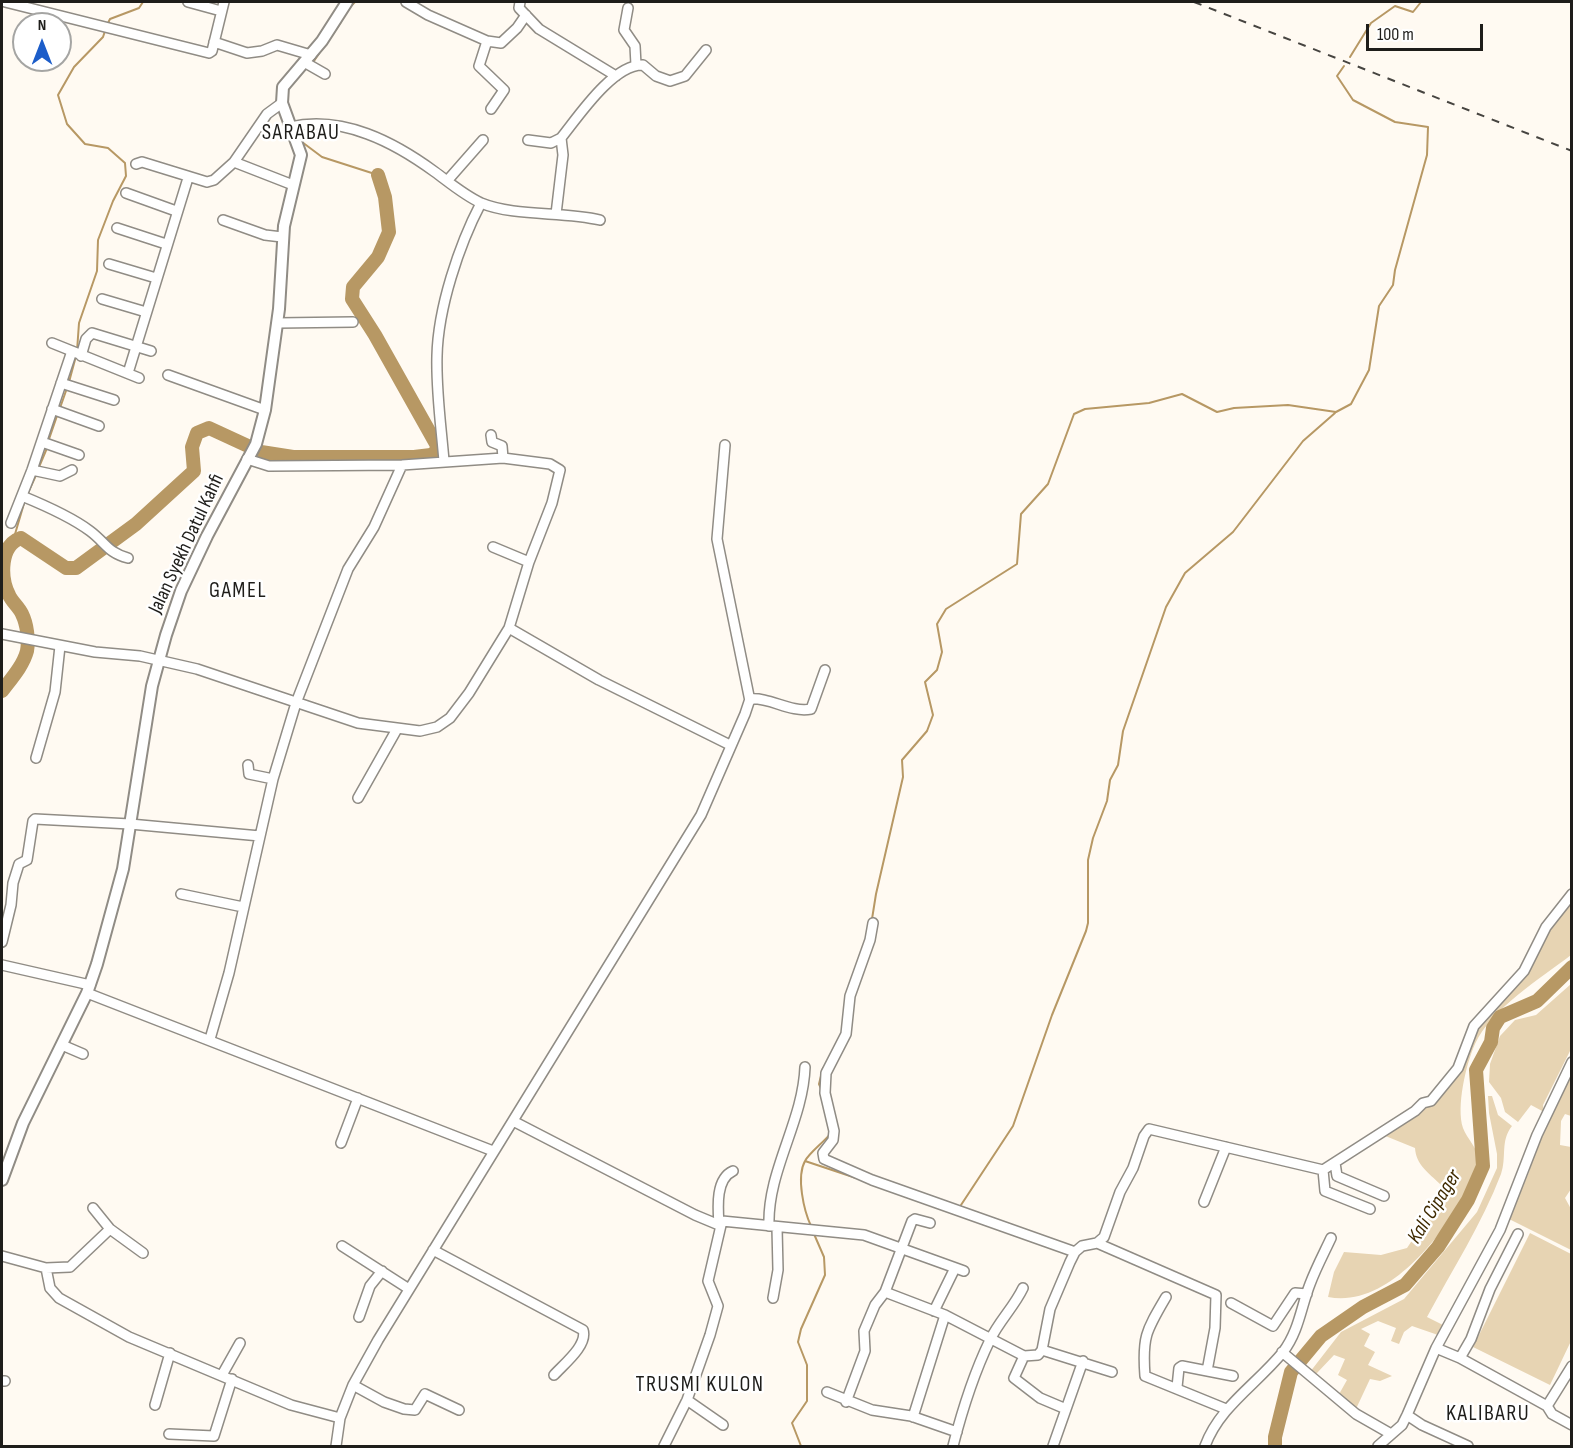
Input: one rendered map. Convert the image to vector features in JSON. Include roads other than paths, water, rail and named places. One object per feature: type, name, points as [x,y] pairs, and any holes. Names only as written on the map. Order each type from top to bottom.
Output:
[{"type":"street","points":[[5,2],[209,53],[213,46],[223,6],[188,2]]},
{"type":"street","points":[[406,2],[428,15],[487,41],[501,43],[508,38],[526,15]]},
{"type":"street","points":[[520,2],[519,8],[539,29],[616,76]]},
{"type":"street","points":[[136,164],[142,162],[188,178],[210,182],[234,162],[267,114],[282,103],[286,81],[309,62],[342,3]]},
{"type":"street","points":[[628,8],[624,30],[635,46],[636,65]]},
{"type":"street","points":[[487,41],[479,66],[504,90],[491,109]]},
{"type":"street","points":[[213,46],[247,52],[262,51],[277,45],[309,62],[325,74]]},
{"type":"street","points":[[528,140],[551,143],[561,138],[592,99],[616,76],[636,65],[650,68],[656,76],[670,81],[685,76],[706,50]]},
{"type":"street","name":"Jalan Syekh Datul Kahfi","points":[[2,1180],[23,1123],[89,989],[116,897],[158,660],[181,591],[256,444],[265,410],[278,323],[282,237],[301,155],[293,127],[282,103]]},
{"type":"street","points":[[293,127],[336,127],[366,133],[393,143],[481,203],[600,220]]},
{"type":"street","points":[[556,214],[563,155],[561,138]]},
{"type":"street","points":[[447,181],[483,140]]},
{"type":"street","points":[[234,162],[293,186]]},
{"type":"street","points":[[128,373],[188,178]]},
{"type":"street","points":[[126,193],[176,211]]},
{"type":"street","points":[[444,460],[437,402],[436,353],[450,285],[481,203]]},
{"type":"street","points":[[223,219],[265,235],[282,237]]},
{"type":"street","points":[[117,228],[166,244]]},
{"type":"street","points":[[109,264],[156,278]]},
{"type":"street","points":[[102,299],[146,312]]},
{"type":"street","points":[[278,323],[353,322]]},
{"type":"street","points":[[11,523],[25,498],[47,443],[76,353],[90,333],[151,351]]},
{"type":"street","points":[[52,343],[139,378]]},
{"type":"street","points":[[168,375],[265,410]]},
{"type":"street","points":[[66,384],[114,400]]},
{"type":"street","points":[[56,411],[99,426]]},
{"type":"street","points":[[492,435],[492,442],[502,446],[503,458]]},
{"type":"street","points":[[47,443],[79,455]]},
{"type":"street","points":[[336,1446],[340,1418],[353,1385],[409,1288],[650,902],[701,815],[750,701],[717,539],[725,445]]},
{"type":"street","points":[[2,634],[60,646],[158,660],[222,676],[358,723],[420,731],[437,727],[450,718],[469,693],[509,628],[529,562],[545,523],[560,470],[550,464],[503,458],[444,460],[402,465],[270,466],[248,458]]},
{"type":"street","points":[[210,1039],[229,973],[273,778],[296,703],[348,569],[374,527],[402,465]]},
{"type":"street","points":[[36,471],[60,476],[72,470]]},
{"type":"street","points":[[25,498],[74,521],[108,548],[128,558]]},
{"type":"street","points":[[493,547],[529,562]]},
{"type":"street","points":[[509,628],[599,680],[730,745]]},
{"type":"street","points":[[36,758],[55,692],[60,646]]},
{"type":"street","points":[[750,701],[757,698],[782,706],[811,709],[825,670]]},
{"type":"street","points":[[358,798],[397,729]]},
{"type":"street","points":[[248,765],[248,774],[273,778]]},
{"type":"street","points":[[209,830],[212,819]]},
{"type":"street","points":[[2,942],[11,905],[13,883],[18,866],[27,860],[34,820],[130,824],[260,836]]},
{"type":"street","points":[[181,894],[243,908]]},
{"type":"street","points":[[1097,1243],[1106,1233],[1120,1192],[1149,1129],[1323,1170],[1415,1111],[1458,1068],[1466,1041],[1478,1020],[1524,971],[1546,927],[1572,894]]},
{"type":"street","points":[[873,923],[870,940],[850,996],[846,1034],[826,1073],[825,1093],[834,1133],[824,1158],[872,1180],[1075,1252]]},
{"type":"street","points":[[2,965],[89,989],[493,1151]]},
{"type":"street","points":[[62,1045],[83,1054]]},
{"type":"street","points":[[1378,1446],[1407,1415],[1436,1348],[1500,1230],[1537,1135],[1572,1062]]},
{"type":"street","points":[[773,1298],[778,1270],[769,1201],[788,1141],[805,1067]]},
{"type":"street","points":[[341,1143],[358,1098]]},
{"type":"street","points":[[513,1121],[694,1215],[719,1225]]},
{"type":"street","points":[[1204,1202],[1226,1147]]},
{"type":"street","points":[[1335,1163],[1337,1176],[1384,1196]]},
{"type":"street","points":[[1323,1170],[1325,1191],[1370,1209]]},
{"type":"street","points":[[664,1446],[687,1400],[718,1306],[708,1283],[719,1225],[721,1186],[725,1176],[733,1171]]},
{"type":"street","points":[[93,1208],[110,1229],[143,1253]]},
{"type":"street","points":[[719,1225],[722,1221],[727,1220],[773,1227],[864,1235],[959,1269],[934,1311]]},
{"type":"street","points":[[846,1401],[865,1351],[864,1331],[875,1305],[885,1292],[900,1247],[914,1220],[930,1224]]},
{"type":"street","points":[[2,1256],[46,1268],[70,1267],[110,1229]]},
{"type":"street","points":[[1460,1358],[1475,1331],[1490,1288],[1518,1234]]},
{"type":"street","points":[[1205,1446],[1211,1429],[1226,1409],[1286,1356],[1298,1327],[1307,1294],[1331,1238]]},
{"type":"street","points":[[885,1292],[945,1315],[1024,1356],[1038,1355],[1042,1350],[1050,1309],[1075,1252],[1082,1246],[1097,1243],[1216,1295],[1215,1328],[1207,1371]]},
{"type":"street","points":[[342,1246],[409,1288]]},
{"type":"street","points":[[433,1250],[583,1330],[584,1336],[576,1350],[554,1375]]},
{"type":"street","points":[[46,1268],[50,1288],[59,1298],[129,1337],[291,1405],[340,1418]]},
{"type":"street","points":[[359,1317],[370,1286],[382,1271]]},
{"type":"street","points":[[952,1446],[990,1340],[1002,1319],[1014,1307],[1023,1288]]},
{"type":"street","points":[[1232,1303],[1273,1326],[1295,1293],[1307,1294]]},
{"type":"street","points":[[1166,1297],[1147,1331],[1142,1351],[1147,1377],[1177,1387],[1226,1409]]},
{"type":"street","points":[[913,1417],[945,1315]]},
{"type":"street","points":[[218,1446],[214,1436],[227,1377],[240,1343]]},
{"type":"street","points":[[1436,1348],[1460,1358],[1547,1406],[1552,1414],[1572,1425]]},
{"type":"street","points":[[1042,1350],[1112,1372]]},
{"type":"street","points":[[155,1405],[170,1353]]},
{"type":"street","points":[[1024,1356],[1014,1378],[1040,1398],[1066,1409]]},
{"type":"street","points":[[1286,1356],[1356,1414],[1391,1434]]},
{"type":"street","points":[[1053,1446],[1083,1361]]},
{"type":"street","points":[[1547,1406],[1572,1366]]},
{"type":"street","points":[[1177,1387],[1180,1367],[1233,1376]]},
{"type":"street","points":[[353,1385],[404,1409],[415,1410],[425,1394],[459,1410]]},
{"type":"street","points":[[827,1392],[872,1410],[913,1417],[957,1432]]},
{"type":"street","points":[[687,1400],[723,1425]]},
{"type":"street","points":[[1407,1415],[1430,1430],[1468,1446]]},
{"type":"street","points":[[169,1434],[214,1436]]},
{"type":"waterway","points":[[107,25],[110,19],[139,8],[143,2]]},
{"type":"waterway","points":[[350,7],[355,2]]},
{"type":"waterway","points":[[1350,57],[1371,23],[1395,6],[1413,12],[1421,2]]},
{"type":"waterway","points":[[331,37],[341,22]]},
{"type":"waterway","points":[[77,351],[79,323],[97,271],[98,240],[113,201],[126,176],[125,163],[108,148],[85,144],[67,124],[58,95],[74,67],[103,37],[105,31]]},
{"type":"waterway","points":[[312,64],[322,49]]},
{"type":"waterway","points":[[872,919],[903,777],[902,760],[927,731],[933,715],[925,682],[937,670],[942,652],[937,624],[946,609],[1017,564],[1021,514],[1048,484],[1074,414],[1085,409],[1149,403],[1182,394],[1217,412],[1234,408],[1288,405],[1336,412],[1351,404],[1369,370],[1379,306],[1393,285],[1395,270],[1427,155],[1428,127],[1395,122],[1353,100],[1337,76],[1344,66]]},
{"type":"waterway","points":[[302,142],[322,157],[378,175]]},
{"type":"waterway","points":[[2,691],[20,667],[28,647],[24,618],[9,595],[4,579],[4,562],[9,547],[21,538],[66,568],[76,568],[136,524],[194,471],[192,447],[197,433],[209,428],[261,452],[293,457],[414,457],[431,455],[439,449],[375,335],[352,299],[353,287],[378,257],[389,232],[385,197],[378,175]]},
{"type":"waterway","points":[[69,382],[76,356]]},
{"type":"waterway","points":[[60,408],[67,388]]},
{"type":"waterway","points":[[48,442],[58,413]]},
{"type":"waterway","points":[[961,1205],[1013,1126],[1052,1015],[1086,931],[1088,860],[1093,838],[1107,801],[1110,780],[1118,765],[1123,731],[1166,607],[1185,573],[1233,532],[1303,441],[1335,413]]},
{"type":"waterway","points":[[39,467],[47,448]]},
{"type":"waterway","points":[[27,495],[37,473]]},
{"type":"waterway","points":[[13,541],[25,500]]},
{"type":"waterway","name":"Kali Cipager","points":[[1275,1446],[1275,1437],[1291,1372],[1321,1336],[1363,1307],[1405,1285],[1438,1247],[1468,1200],[1483,1166],[1476,1070],[1491,1042],[1493,1028],[1500,1017],[1537,1001],[1572,967]]},
{"type":"waterway","points":[[822,1091],[819,1084],[823,1068]]},
{"type":"waterway","points":[[811,1226],[802,1194],[802,1168],[807,1158],[831,1133]]},
{"type":"waterway","points":[[805,1161],[856,1178]]},
{"type":"waterway","points":[[801,1446],[792,1423],[807,1401],[807,1365],[798,1342],[801,1329],[825,1275],[824,1257],[814,1234]]},
{"type":"railway","points":[[1194,2],[1572,151]]},
{"type":"district","name":"SARABAU","points":[[301,133]]},
{"type":"district","name":"GAMEL","points":[[238,591]]},
{"type":"district","name":"TRUSMI KULON","points":[[700,1385]]},
{"type":"district","name":"KALIBARU","points":[[1488,1414]]}]
